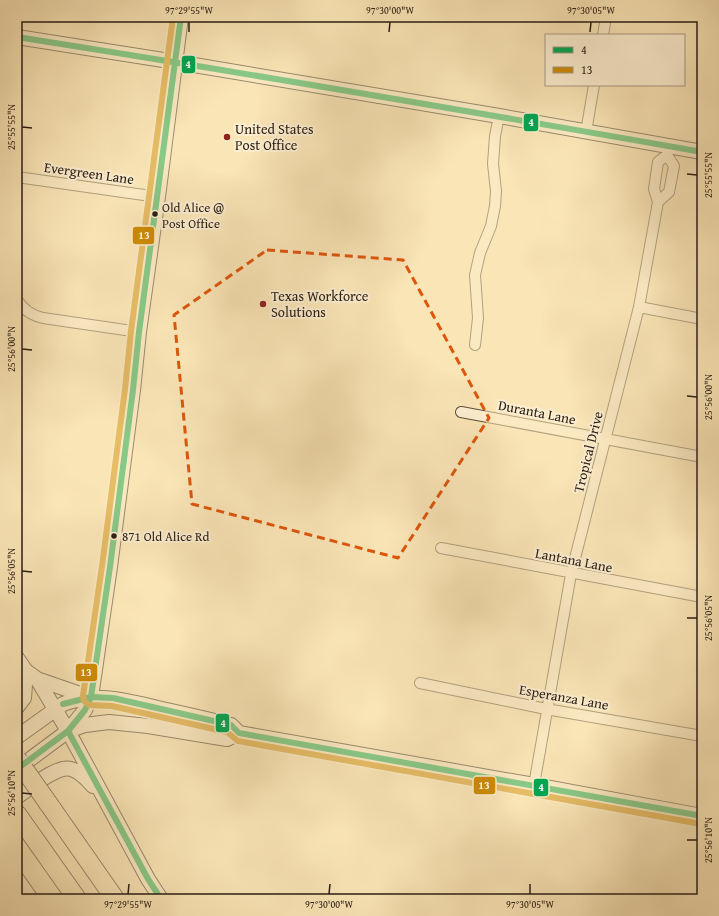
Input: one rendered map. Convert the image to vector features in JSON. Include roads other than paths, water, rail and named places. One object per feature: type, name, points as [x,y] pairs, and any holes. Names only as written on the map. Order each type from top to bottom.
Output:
[{"type":"highway","points":[[17,759],[115,899]]},
{"type":"highway","points":[[19,817],[77,899]]},
{"type":"main road","points":[[17,769],[68,731],[85,710],[91,697],[110,567],[139,332],[181,17]]},
{"type":"main road","points":[[17,37],[500,116],[586,132],[667,151],[702,152]]},
{"type":"main road","points":[[17,658],[31,675],[68,731],[148,879],[161,899]]},
{"type":"main road","points":[[31,675],[91,697]]},
{"type":"main road","points":[[17,707],[24,698],[31,675]]},
{"type":"main road","points":[[17,737],[63,704],[91,697],[114,698],[231,725],[239,733],[702,816]]},
{"type":"main road","points":[[68,731],[85,725],[109,722],[148,726],[227,739],[239,733]]},
{"type":"main road","points":[[17,797],[43,779],[64,768],[72,769],[79,773],[102,795]]},
{"type":"main road","points":[[17,879],[31,899]]},
{"type":"street","points":[[603,34],[606,17]]},
{"type":"street","points":[[586,132],[594,86]]},
{"type":"street","points":[[476,345],[478,318],[475,275],[480,253],[491,226],[495,206],[496,191],[493,164],[495,136],[500,116]]},
{"type":"street","name":"Tropical Drive","points":[[534,785],[546,709],[571,574],[639,307],[658,202],[654,189],[658,162],[667,151],[674,166],[668,192],[658,202]]},
{"type":"street","name":"Evergreen Lane","points":[[17,177],[158,197]]},
{"type":"street","points":[[17,300],[24,309],[32,315],[43,318],[139,332]]},
{"type":"street","points":[[639,307],[702,319]]},
{"type":"street","name":"Duranta Lane","points":[[461,412],[702,457]]},
{"type":"street","name":"Lantana Lane","points":[[441,548],[571,574],[702,597]]},
{"type":"street","name":"Esperanza Lane","points":[[420,684],[546,709],[702,736]]},
{"type":"place","name":"United States Post Office","points":[[227,137]]},
{"type":"place","name":"Old Alice @ Post Office","points":[[155,214]]},
{"type":"place","name":"Texas Workforce Solutions","points":[[263,304]]},
{"type":"place","name":"871 Old Alice Rd","points":[[114,536]]}]
